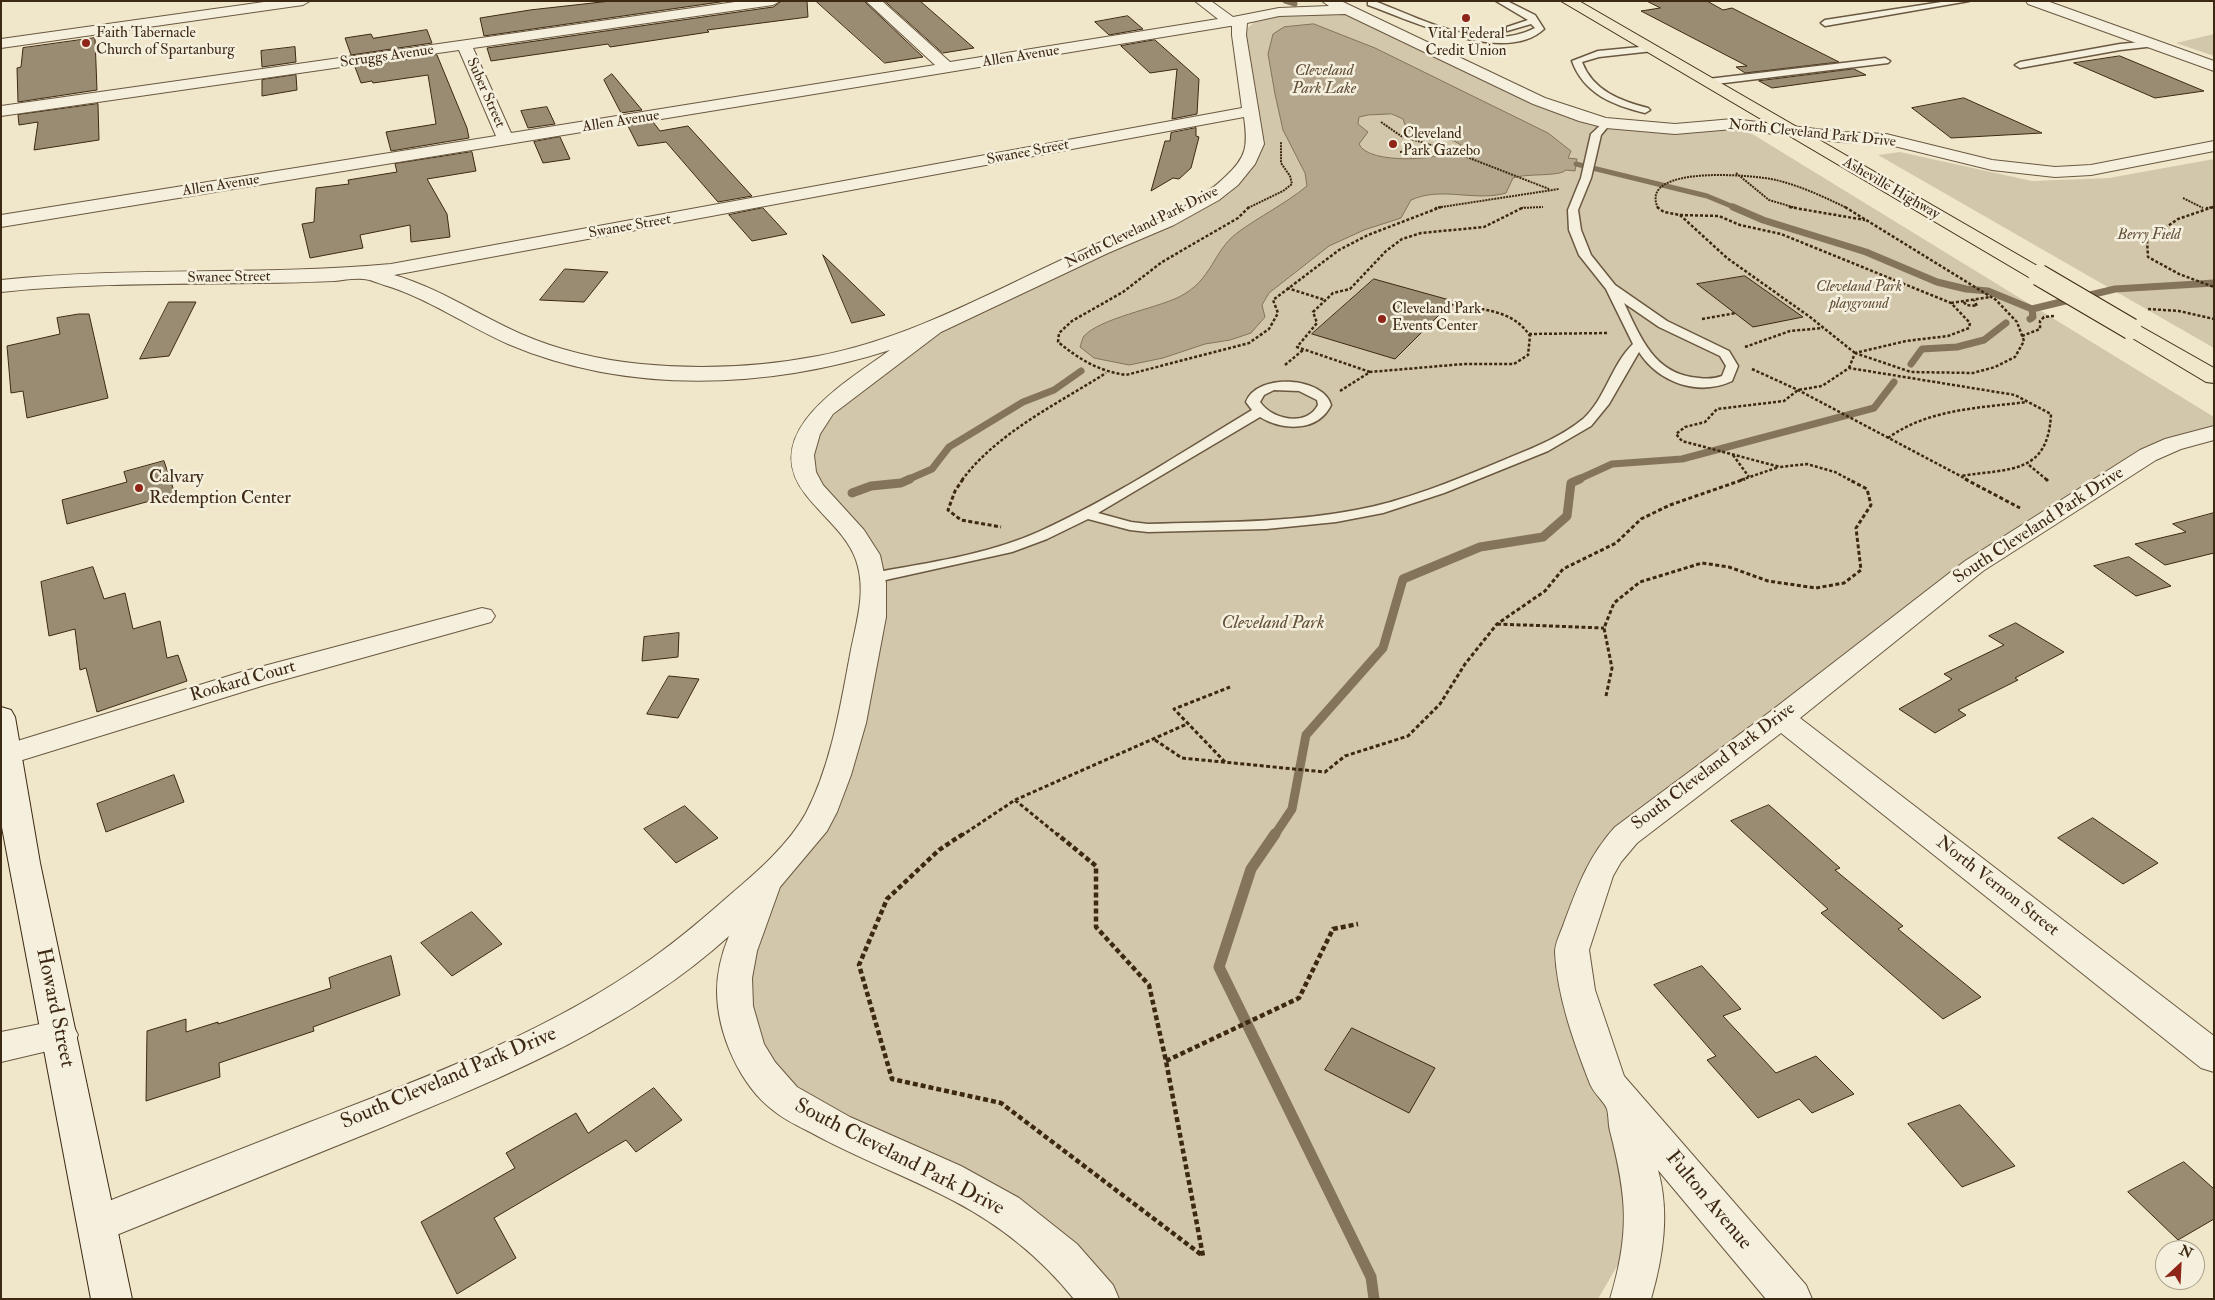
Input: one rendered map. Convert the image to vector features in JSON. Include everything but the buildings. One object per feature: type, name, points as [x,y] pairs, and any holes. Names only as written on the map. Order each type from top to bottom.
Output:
[{"type":"main road","name":"Asheville Highway","points":[[1568,1],[2214,377]]},
{"type":"street","points":[[1,44],[303,1]]},
{"type":"street","name":"Scruggs Avenue","points":[[1,112],[773,1]]},
{"type":"street","points":[[873,1],[948,69]]},
{"type":"street","points":[[1202,1],[1236,21]]},
{"type":"street","points":[[1303,1],[1334,7]]},
{"type":"street","points":[[2034,1],[2214,66]]},
{"type":"street","name":"North Cleveland Park Drive","points":[[368,273],[410,287],[490,328],[551,352],[626,369],[668,374],[713,375],[805,364],[875,348],[936,326],[1183,212],[1228,187],[1242,173],[1252,158],[1256,144],[1236,21],[1279,12],[1334,7],[1539,101],[1585,118],[1606,123],[1660,128],[1733,124],[1886,139],[1992,165],[2055,172],[2091,170],[2214,146]]},
{"type":"street","name":"Allen Avenue","points":[[1,222],[1236,21]]},
{"type":"street","name":"Suber Street","points":[[464,45],[506,140]]},
{"type":"street","name":"Swanee Street","points":[[1,286],[57,280],[318,277],[368,273],[834,190],[1252,111]]},
{"type":"street","name":"North Cleveland Park Drive","points":[[872,578],[868,557],[858,539],[810,486],[804,471],[802,455],[805,439],[813,424],[825,409],[936,326]]},
{"type":"street","name":"South Cleveland Park Drive","points":[[1625,1103],[1609,1085],[1591,1036],[1578,990],[1572,950],[1597,876],[1608,854],[1626,835],[1780,718],[1974,566],[2148,455],[2173,444],[2214,433]]},
{"type":"street","name":"South Cleveland Park Drive","points":[[100,1223],[459,1079],[572,1026],[637,988],[687,952],[726,920],[766,880],[818,820],[841,764],[856,709],[873,615],[872,578]]},
{"type":"street","name":"Rookard Court","points":[[6,755],[255,678],[482,616]]},
{"type":"street","name":"Howard Street","points":[[1,717],[29,895],[100,1223],[112,1299]]},
{"type":"street","name":"North Vernon Street","points":[[1780,718],[2214,1057]]},
{"type":"street","name":"South Cleveland Park Drive","points":[[766,880],[739,953],[734,990],[739,1029],[755,1065],[782,1097],[853,1138],[933,1172],[990,1201],[1043,1240],[1091,1287],[1099,1299]]},
{"type":"street","points":[[1,1048],[60,1035]]},
{"type":"street","points":[[1625,1103],[1627,1127],[1640,1173],[1644,1218],[1640,1263],[1630,1299]]},
{"type":"street","name":"Fulton Avenue","points":[[1625,1103],[1792,1299]]},
{"type":"lane","points":[[1371,3],[1465,37],[1504,41],[1526,37],[1540,29],[1533,22],[1532,17],[1500,1]]},
{"type":"lane","points":[[1825,23],[1965,1]]},
{"type":"lane","points":[[1510,29],[1533,22]]},
{"type":"lane","points":[[1479,39],[1497,33]]},
{"type":"lane","points":[[2020,65],[2120,47],[2152,44]]},
{"type":"lane","points":[[1645,110],[1622,104],[1596,89],[1577,61],[1591,55],[1650,48]]},
{"type":"lane","points":[[1708,82],[1884,61]]},
{"type":"lane","points":[[1606,123],[1596,134],[1586,178],[1573,210],[1574,230],[1594,269],[1611,288],[1663,324],[1725,354],[1732,366],[1727,378],[1716,384],[1691,382],[1666,375],[1655,367],[1640,344],[1611,288]]},
{"type":"lane","points":[[1086,514],[1130,526],[1148,528],[1284,523],[1338,518],[1404,502],[1497,467],[1571,435],[1602,407],[1631,351],[1640,344]]},
{"type":"lane","points":[[1277,385],[1307,388],[1321,396],[1324,402],[1320,413],[1305,420],[1284,421],[1272,419],[1259,412],[1252,402],[1254,396],[1260,391],[1277,385]]},
{"type":"lane","points":[[872,578],[940,565],[1006,548],[1042,536],[1086,514],[1259,412]]},
{"type":"path","points":[[1381,122],[1401,136],[1454,152],[1550,189]]},
{"type":"path","points":[[1280,139],[1281,163],[1290,176],[1292,184],[1283,191],[1249,207],[1238,218],[1162,262],[1123,292],[1072,321],[1059,333],[1058,342],[1083,362],[1106,373],[1126,375],[1248,343],[1269,329],[1278,313],[1273,300],[1339,250],[1368,235],[1436,208],[1550,189],[1582,189]]},
{"type":"path","points":[[1400,152],[1440,148]]},
{"type":"path","points":[[1735,173],[1768,200],[1788,207],[1866,220]]},
{"type":"path","points":[[1680,215],[1727,258],[1855,353],[1910,372],[1964,373],[1995,367],[2015,357],[2024,341],[2017,322],[1996,300],[1837,201],[1809,188],[1770,178],[1735,173],[1679,178],[1659,190],[1655,197],[1657,208],[1664,212],[1680,215],[1707,214],[1719,216],[1740,225],[1782,234],[1951,303],[1970,323],[1968,328],[1948,336],[1906,341],[1855,353]]},
{"type":"path","points":[[2183,198],[2204,208]]},
{"type":"path","points":[[1450,304],[1466,308],[1494,310],[1505,313],[1515,319],[1529,334],[1531,339],[1528,355],[1514,364],[1464,364],[1370,372],[1297,347],[1317,323],[1313,312],[1334,292],[1348,291],[1370,272],[1381,257],[1397,242],[1425,232],[1485,227],[1518,208],[1531,204],[1543,207]]},
{"type":"path","points":[[2214,207],[2204,208],[2168,223],[2147,240],[2148,257],[2179,274],[2214,287]]},
{"type":"path","points":[[1287,288],[1326,300]]},
{"type":"path","points":[[1951,303],[1990,297]]},
{"type":"path","points":[[1963,302],[1966,306],[1974,307],[1978,305],[1974,300]]},
{"type":"path","points":[[2157,309],[2214,319]]},
{"type":"path","points":[[2022,336],[2034,333],[2040,329],[2040,322],[2044,317]]},
{"type":"path","points":[[1725,354],[1790,331],[1823,328]]},
{"type":"path","points":[[1529,334],[1612,332]]},
{"type":"path","points":[[1780,466],[1682,441],[1676,434],[1685,427],[1705,422],[1717,410],[1784,401],[1798,390],[1822,386],[1848,368],[1855,353]]},
{"type":"path","points":[[1732,366],[1756,370],[1798,390],[2044,521]]},
{"type":"path","points":[[1848,368],[2015,395],[2051,414],[2052,432],[2046,449],[2028,464],[1961,476]]},
{"type":"path","points":[[1324,402],[1370,372]]},
{"type":"path","points":[[1910,372],[1912,379]]},
{"type":"path","points":[[1042,536],[1024,529],[961,520],[948,510],[949,500],[965,477],[993,448],[1106,373]]},
{"type":"path","points":[[1888,438],[1898,428],[1924,418],[2028,402]]},
{"type":"path","points":[[1733,455],[1749,477]]},
{"type":"path","points":[[1155,739],[1182,758],[1326,772],[1345,756],[1408,736],[1440,704],[1465,664],[1497,624],[1546,591],[1564,569],[1588,559],[1616,543],[1641,519],[1670,505],[1780,466],[1807,464],[1835,472],[1867,489],[1870,505],[1856,528],[1861,570],[1844,583],[1816,588],[1768,581],[1729,567],[1702,563],[1640,582],[1614,603],[1604,628],[1612,668],[1606,696]]},
{"type":"path","points":[[2028,464],[2048,481]]},
{"type":"path","points":[[1497,624],[1604,628]]},
{"type":"path","points":[[1225,762],[1174,709],[1230,687]]},
{"type":"path","points":[[1015,800],[1096,866],[1096,927],[1149,985],[1166,1061],[1203,1256],[1001,1103],[892,1079],[859,965],[887,899],[939,850],[1015,800],[1187,724]]},
{"type":"path","points":[[1166,1061],[1299,998],[1334,929],[1358,924]]},
{"type":"green space","name":"Cleveland Park","points":[[1348,12],[1539,101],[1629,126],[1736,124],[2214,417],[2214,437],[2117,474],[1942,591],[1626,835],[1572,950],[1645,1218],[1598,1299],[1089,1299],[990,1201],[755,1065],[726,920],[818,820],[868,557],[802,455],[861,381],[914,343],[1156,225],[1252,158],[1239,35],[1263,15]]},
{"type":"green space","points":[[2214,34],[2214,56],[2176,43]]},
{"type":"green space","name":"Berry Field","points":[[1900,152],[2032,181],[2109,178],[2214,159],[2214,348],[1878,155]]},
{"type":"water","name":"Cleveland Park Lake","points":[[1314,24],[1375,48],[1548,133],[1571,151],[1568,158],[1577,159],[1575,171],[1566,170],[1557,173],[1513,178],[1506,193],[1482,196],[1434,194],[1411,200],[1401,218],[1364,230],[1329,246],[1269,293],[1262,305],[1265,317],[1251,333],[1230,340],[1205,344],[1163,358],[1129,365],[1094,358],[1080,347],[1084,336],[1102,324],[1179,297],[1190,290],[1206,274],[1222,249],[1237,233],[1307,186],[1305,173],[1283,130],[1268,54],[1273,34],[1284,27]],"holes":[[[1392,114],[1403,119],[1407,130],[1454,141],[1461,145],[1453,151],[1441,155],[1408,159],[1376,155],[1365,151],[1359,144],[1368,132],[1358,124],[1359,117]]]},
{"type":"waterway","points":[[1285,1],[1295,4]]},
{"type":"waterway","points":[[1576,164],[1707,196],[1736,208]]},
{"type":"waterway","points":[[1733,207],[1763,220],[1866,252],[1937,282],[1966,289],[1988,291],[2032,309]]},
{"type":"waterway","points":[[2032,309],[2115,289],[2214,283]]},
{"type":"waterway","points":[[2030,319],[2033,317],[2032,309]]},
{"type":"waterway","points":[[1911,364],[1922,349],[1957,347],[1984,340],[2006,323]]},
{"type":"waterway","points":[[907,480],[932,469],[949,447],[1023,402],[1054,390],[1081,371]]},
{"type":"waterway","points":[[1577,480],[1612,464],[1682,459],[1874,408],[1894,382]]},
{"type":"waterway","points":[[852,493],[871,486],[901,483],[910,479]]},
{"type":"waterway","points":[[1274,836],[1292,809],[1306,735],[1383,648],[1403,579],[1480,547],[1543,537],[1567,516],[1571,483],[1580,479]]},
{"type":"waterway","points":[[1275,834],[1251,869],[1219,967],[1371,1277],[1374,1299]]},
{"type":"place","name":"Vital Federal Credit Union","points":[[1466,18]]},
{"type":"place","name":"Faith Tabernacle Church of Spartanburg","points":[[86,43]]},
{"type":"place","name":"Cleveland Park Gazebo","points":[[1393,144]]},
{"type":"place","name":"Cleveland Park Events Center","points":[[1382,319]]},
{"type":"place","name":"Calvary Redemption Center","points":[[139,488]]},
{"type":"park label","name":"Cleveland Park playground","points":[[1859,296]]}]
